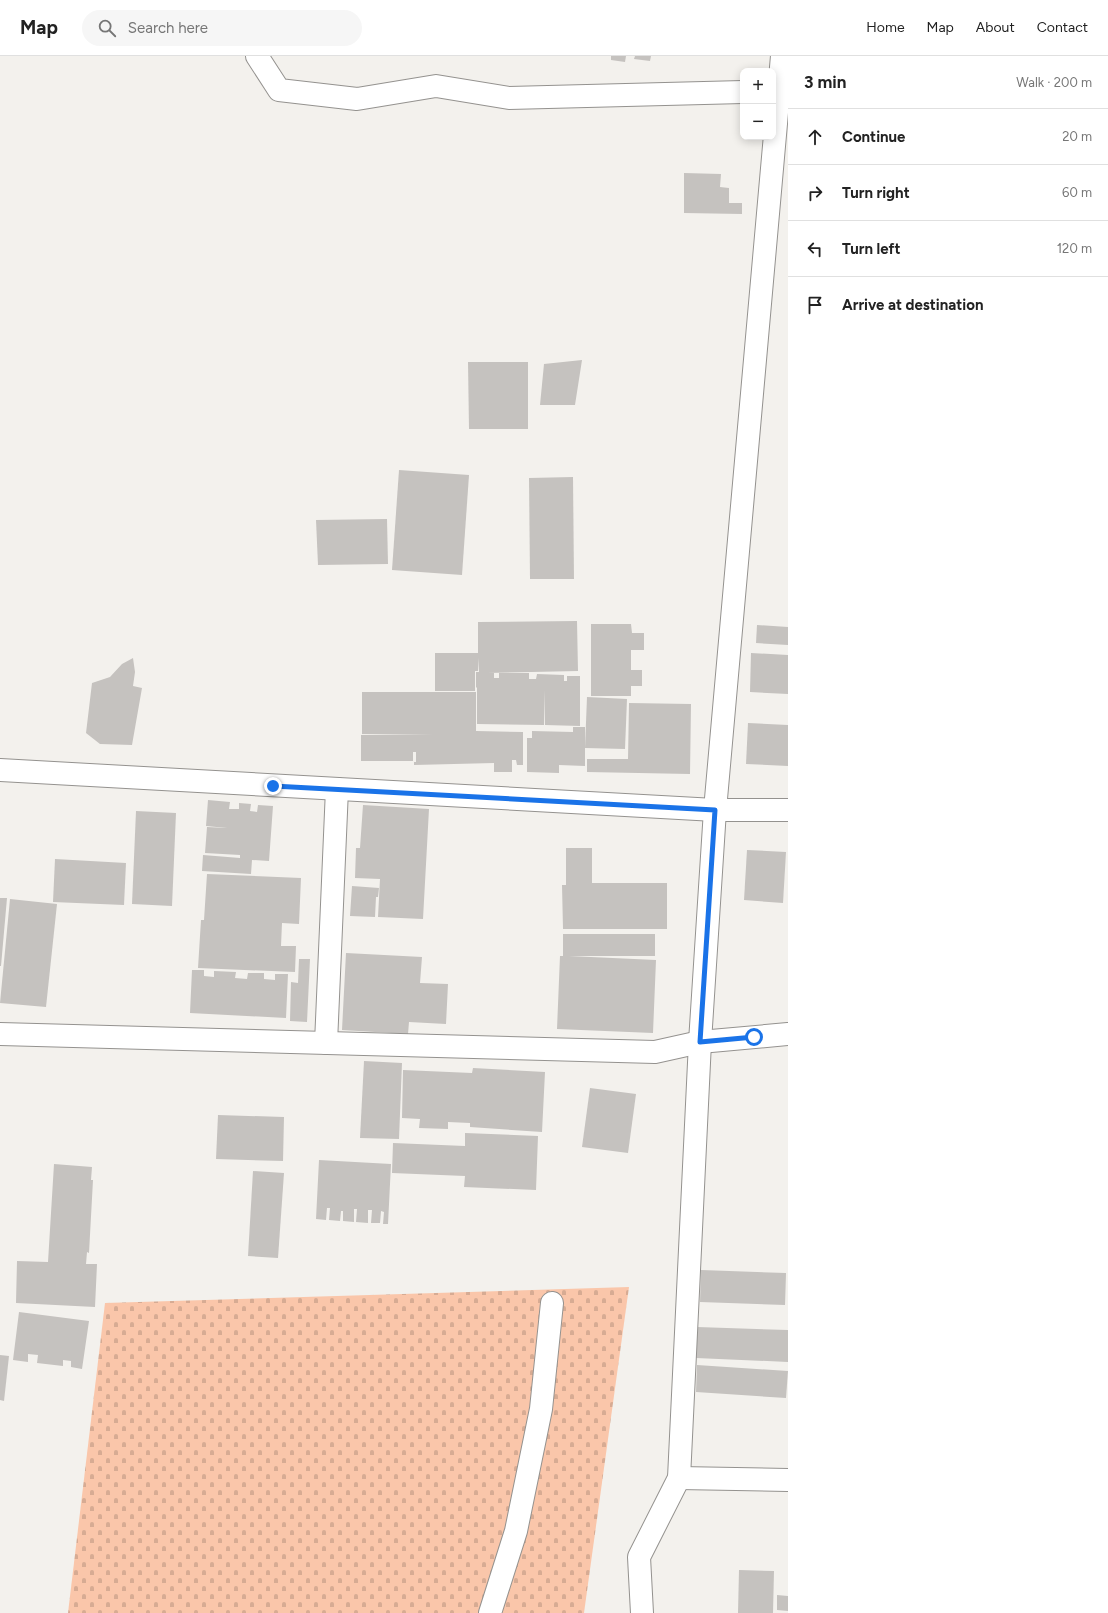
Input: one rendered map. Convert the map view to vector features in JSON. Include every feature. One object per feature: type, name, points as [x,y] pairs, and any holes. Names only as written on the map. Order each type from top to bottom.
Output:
[{"type":"street","points":[[257,56],[280,90],[357,99],[436,86],[509,98],[740,92]]},
{"type":"street","points":[[642,1613],[639,1557],[679,1478],[700,1042],[715,810],[782,56]]},
{"type":"street","points":[[0,770],[715,810],[788,810]]},
{"type":"street","points":[[326,1043],[337,789]]},
{"type":"street","points":[[0,1034],[655,1052],[700,1042],[788,1034]]},
{"type":"street","points":[[490,1613],[516,1531],[540,1417],[552,1303]]},
{"type":"street","points":[[679,1478],[788,1480]]},
{"type":"green space","points":[[629,1287],[584,1613],[68,1613],[105,1303]]},
{"type":"building","points":[[611,56],[626,56],[625,62],[611,60]]},
{"type":"building","points":[[635,56],[651,56],[650,61],[634,59]]},
{"type":"building","points":[[684,173],[721,174],[720,187],[729,188],[729,203],[742,203],[742,214],[684,213]]},
{"type":"building","points":[[582,360],[575,405],[540,405],[544,364]]},
{"type":"building","points":[[468,362],[528,362],[528,429],[469,429]]},
{"type":"building","points":[[399,470],[469,475],[462,575],[392,570]]},
{"type":"building","points":[[573,477],[574,579],[530,579],[529,478]]},
{"type":"building","points":[[387,519],[388,564],[318,565],[316,520]]},
{"type":"building","points":[[577,621],[578,671],[487,673],[494,673],[494,678],[499,678],[499,673],[529,673],[529,679],[536,679],[537,674],[564,675],[564,681],[567,681],[567,676],[580,676],[580,726],[545,725],[545,690],[544,725],[477,724],[476,672],[479,672],[478,658],[478,671],[475,671],[475,691],[435,691],[435,653],[478,653],[478,622]]},
{"type":"building","points":[[591,624],[631,624],[632,633],[644,633],[644,650],[631,650],[631,670],[642,670],[642,686],[631,686],[631,696],[591,696]]},
{"type":"building","points":[[757,625],[788,627],[788,645],[756,643]]},
{"type":"building","points":[[751,653],[788,655],[788,694],[750,692]]},
{"type":"building","points":[[133,658],[135,672],[133,686],[142,688],[132,745],[100,744],[86,733],[92,683],[110,677],[122,664]]},
{"type":"building","points":[[362,692],[476,692],[476,731],[523,732],[523,765],[517,765],[516,760],[512,760],[512,772],[494,772],[494,763],[414,765],[414,762],[416,762],[416,752],[413,752],[413,761],[361,761],[361,735],[433,734],[362,734]]},
{"type":"building","points":[[587,697],[627,699],[625,749],[585,748]]},
{"type":"building","points":[[629,703],[691,704],[690,774],[587,772],[587,759],[628,759]]},
{"type":"building","points":[[748,723],[788,725],[788,766],[746,764]]},
{"type":"building","points":[[573,727],[585,727],[585,766],[559,765],[559,773],[527,772],[527,738],[532,738],[532,731],[573,732]]},
{"type":"building","points":[[208,800],[230,802],[229,809],[239,809],[239,803],[251,804],[250,811],[257,812],[258,805],[273,806],[269,861],[252,860],[251,874],[202,871],[203,855],[240,858],[240,855],[205,853],[207,827],[227,828],[206,826]]},
{"type":"building","points":[[363,805],[429,809],[423,919],[378,917],[380,879],[355,878],[356,848],[360,848]]},
{"type":"building","points":[[136,811],[176,813],[172,906],[132,904]]},
{"type":"building","points":[[566,848],[592,848],[592,883],[667,883],[667,929],[563,929],[562,885],[566,885]]},
{"type":"building","points":[[747,850],[786,852],[783,903],[744,900]]},
{"type":"building","points":[[55,859],[126,863],[124,905],[53,902]]},
{"type":"building","points":[[207,874],[301,878],[299,924],[282,923],[281,946],[296,946],[295,972],[198,968],[201,920],[204,920]]},
{"type":"building","points":[[352,886],[379,888],[378,897],[376,897],[375,917],[350,916]]},
{"type":"building","points":[[0,898],[7,898],[1,966],[0,966]]},
{"type":"building","points":[[10,899],[57,904],[46,1007],[0,1003]]},
{"type":"building","points":[[563,934],[655,934],[655,956],[569,956],[656,960],[653,1033],[557,1029],[560,956],[563,956]]},
{"type":"building","points":[[346,953],[422,957],[420,983],[448,984],[446,1024],[409,1022],[408,1034],[342,1030]]},
{"type":"building","points":[[299,959],[310,959],[307,1022],[290,1021],[291,982],[298,983]]},
{"type":"building","points":[[192,970],[204,970],[204,976],[214,977],[214,971],[236,972],[235,978],[247,979],[248,973],[264,973],[264,979],[275,980],[275,974],[288,974],[286,1018],[190,1013]]},
{"type":"building","points":[[364,1061],[402,1063],[399,1139],[360,1138]]},
{"type":"building","points":[[473,1068],[545,1072],[542,1132],[470,1127],[470,1123],[448,1122],[448,1129],[419,1128],[420,1119],[402,1118],[403,1070],[472,1073]]},
{"type":"building","points":[[590,1088],[636,1094],[628,1153],[582,1147]]},
{"type":"building","points":[[218,1115],[284,1117],[283,1161],[216,1159]]},
{"type":"building","points":[[465,1133],[538,1136],[536,1190],[464,1187],[465,1176],[392,1173],[393,1143],[465,1146]]},
{"type":"building","points":[[319,1160],[391,1164],[388,1224],[383,1224],[384,1212],[381,1211],[380,1223],[371,1223],[372,1210],[368,1210],[368,1223],[356,1222],[357,1209],[354,1209],[354,1222],[343,1221],[343,1211],[341,1211],[340,1221],[329,1220],[330,1208],[327,1208],[326,1220],[316,1219]]},
{"type":"building","points":[[54,1164],[92,1167],[91,1180],[93,1180],[89,1253],[87,1252],[86,1264],[97,1264],[95,1307],[16,1303],[17,1261],[48,1262]]},
{"type":"building","points":[[253,1171],[284,1173],[278,1258],[248,1256]]},
{"type":"building","points":[[701,1270],[786,1273],[785,1305],[700,1302]]},
{"type":"building","points":[[19,1312],[89,1321],[82,1369],[71,1367],[71,1361],[63,1360],[63,1366],[37,1363],[38,1355],[28,1354],[28,1362],[13,1360]]},
{"type":"building","points":[[697,1327],[788,1330],[788,1362],[696,1358]]},
{"type":"building","points":[[0,1355],[9,1356],[4,1401],[0,1400]]},
{"type":"building","points":[[697,1365],[788,1371],[786,1398],[696,1392]]},
{"type":"building","points":[[739,1570],[774,1571],[773,1613],[738,1613]]},
{"type":"building","points":[[777,1595],[788,1596],[788,1611],[777,1610]]},
{"type":"route","points":[[273,786],[715,810],[700,1042],[754,1037]]}]
